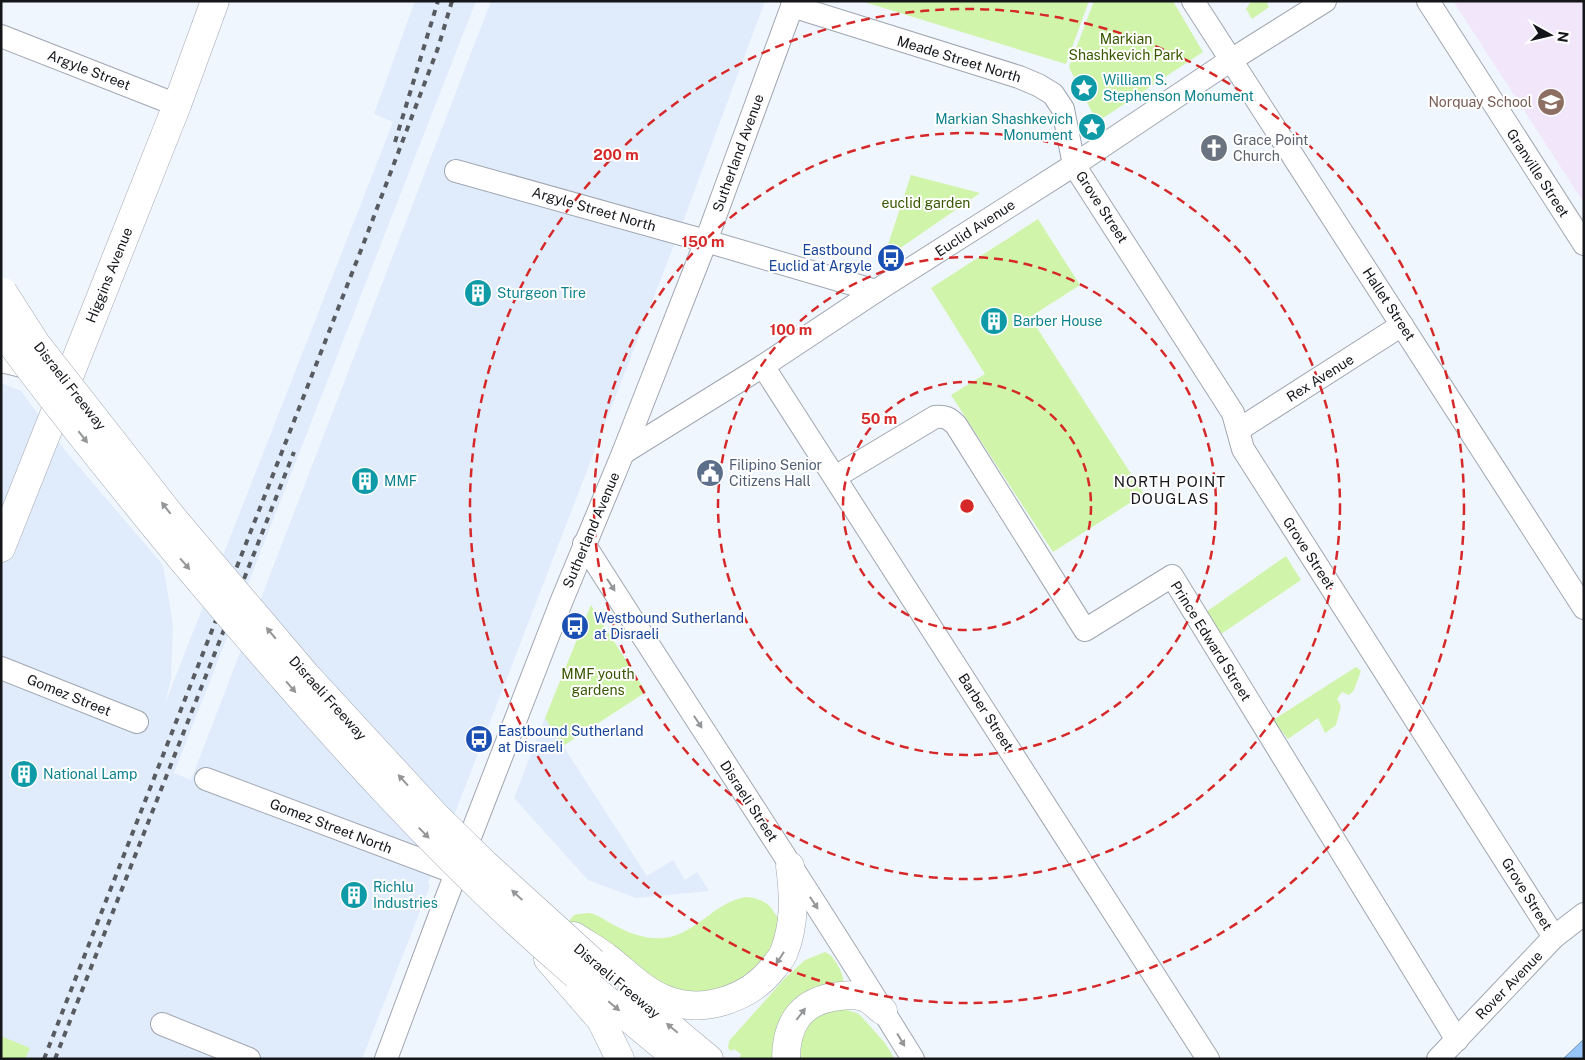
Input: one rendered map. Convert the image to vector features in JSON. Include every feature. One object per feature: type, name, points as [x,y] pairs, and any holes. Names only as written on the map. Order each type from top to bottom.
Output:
[{"type":"main road","name":"Higgins Avenue","points":[[1,548],[177,105],[215,1]]},
{"type":"main road","name":"Disraeli Freeway","points":[[2,290],[37,345],[172,517],[306,674],[435,815],[485,864],[528,919]]},
{"type":"main road","name":"Disraeli Freeway","points":[[1,328],[26,364],[158,533],[295,692],[421,829],[585,968],[678,1059]]},
{"type":"main road","points":[[585,968],[646,990],[665,1000],[685,1004],[708,1004],[731,1000],[744,994],[766,977],[783,954],[794,908],[790,866]]},
{"type":"main road","name":"Disraeli Freeway","points":[[585,968],[709,1059]]},
{"type":"main road","points":[[585,968],[601,1020],[620,1059]]},
{"type":"main road","points":[[786,1059],[786,1040],[798,1016],[807,1006],[820,999],[843,995],[858,996],[865,998],[884,1011]]},
{"type":"street","name":"Hallet Street","points":[[1193,1],[1584,608]]},
{"type":"street","name":"Euclid Avenue","points":[[623,453],[763,366],[1231,60],[1325,1]]},
{"type":"street","name":"Granville Street","points":[[1428,1],[1584,244]]},
{"type":"street","name":"Meade Street North","points":[[793,4],[1019,77],[1038,85],[1053,94],[1063,109],[1074,164]]},
{"type":"street","name":"Sutherland Avenue","points":[[386,1059],[584,544],[623,453],[706,240],[793,4]]},
{"type":"street","name":"Argyle Street","points":[[1,36],[177,105]]},
{"type":"street","name":"Grove Street","points":[[1074,164],[1233,413],[1243,449],[1554,937]]},
{"type":"street","name":"Argyle Street North","points":[[456,171],[706,240],[876,291]]},
{"type":"street","name":"Rex Avenue","points":[[1238,430],[1402,325]]},
{"type":"street","points":[[1,361],[45,371],[64,388]]},
{"type":"street","name":"Barber Street","points":[[763,366],[1208,1059]]},
{"type":"street","points":[[1,367],[39,389],[64,388]]},
{"type":"street","name":"Prince Edward Street","points":[[835,477],[935,416],[949,418],[956,425],[1085,630],[1172,576],[1457,1040]]},
{"type":"street","name":"Disraeli Street","points":[[584,544],[790,866],[868,984],[913,1059]]},
{"type":"street","name":"Gomez Street","points":[[1,668],[137,722]]},
{"type":"street","name":"Gomez Street North","points":[[206,779],[456,873]]},
{"type":"street","name":"Rover Avenue","points":[[1438,1059],[1554,937],[1584,914]]},
{"type":"street","points":[[162,1024],[249,1059]]},
{"type":"shaded area","points":[[415,1],[476,1],[174,773],[191,780],[491,1],[765,1],[684,219],[428,883],[430,886],[362,1059],[1,1059],[1,383],[21,391],[68,454],[163,565],[173,624],[171,680],[164,706],[393,122],[374,114]]},
{"type":"shaded area","name":"Norquay School","points":[[1453,1],[1584,1],[1584,203]]},
{"type":"shaded area","points":[[545,718],[647,876],[673,860],[685,880],[697,872],[709,891],[636,898],[588,880],[514,798]]},
{"type":"green space","points":[[861,1],[1089,1],[1066,64]]},
{"type":"green space","name":"Markian Shashkevich Park","points":[[1094,1],[1173,1],[1203,52],[1097,122],[1069,67]]},
{"type":"green space","points":[[1251,1],[1266,1],[1269,7],[1252,19],[1246,9]]},
{"type":"green space","name":"euclid garden","points":[[911,175],[980,193],[883,260]]},
{"type":"green space","points":[[1038,219],[1080,285],[1030,317],[1144,494],[1053,552],[951,395],[985,374],[931,288]]},
{"type":"green space","points":[[1286,556],[1301,580],[1221,634],[1206,612]]},
{"type":"green space","name":"MMF youth gardens","points":[[591,605],[646,692],[563,746],[545,718]]},
{"type":"green space","points":[[1356,667],[1361,671],[1354,690],[1349,695],[1342,692],[1337,699],[1341,706],[1336,725],[1325,733],[1318,718],[1288,739],[1273,720]]},
{"type":"green space","points":[[746,897],[763,902],[781,919],[771,952],[735,987],[678,995],[607,950],[569,921],[574,915],[589,913],[636,935],[664,938],[686,931],[724,905]]},
{"type":"green space","points":[[825,952],[832,957],[838,966],[844,985],[773,1059],[739,1059],[741,1054],[734,1049],[731,1051],[728,1048],[729,1041],[785,978],[805,960]]},
{"type":"green space","points":[[843,1009],[861,1016],[885,1043],[895,1059],[794,1059],[793,1053],[813,1015]]},
{"type":"green space","points":[[1,1036],[30,1048],[25,1059],[1,1059]]},
{"type":"water","points":[[1584,1039],[1584,1059],[1563,1059]]},
{"type":"railway","points":[[395,142],[438,1]]},
{"type":"railway","points":[[44,1059],[363,245],[438,48],[452,1]]},
{"type":"railway","points":[[55,1059],[294,452]]},
{"type":"place","name":"William S. Stephenson Monument","points":[[1084,88]]},
{"type":"place","name":"Norquay School","points":[[1551,102]]},
{"type":"place","name":"Markian Shashkevich Monument","points":[[1092,127]]},
{"type":"place","name":"Grace Point Church","points":[[1214,148]]},
{"type":"place","name":"Eastbound Euclid at Argyle","points":[[891,258]]},
{"type":"place","name":"Sturgeon Tire","points":[[478,293]]},
{"type":"place","name":"Barber House","points":[[994,321]]},
{"type":"place","name":"Filipino Senior Citizens Hall","points":[[710,473]]},
{"type":"place","name":"MMF","points":[[365,481]]},
{"type":"place","name":"Westbound Sutherland at Disraeli","points":[[575,626]]},
{"type":"place","name":"Eastbound Sutherland at Disraeli","points":[[479,739]]},
{"type":"place","name":"National Lamp","points":[[24,774]]},
{"type":"place","name":"Richlu Industries","points":[[354,895]]},
{"type":"district","name":"NORTH POINT DOUGLAS","points":[[1170,490]]}]
